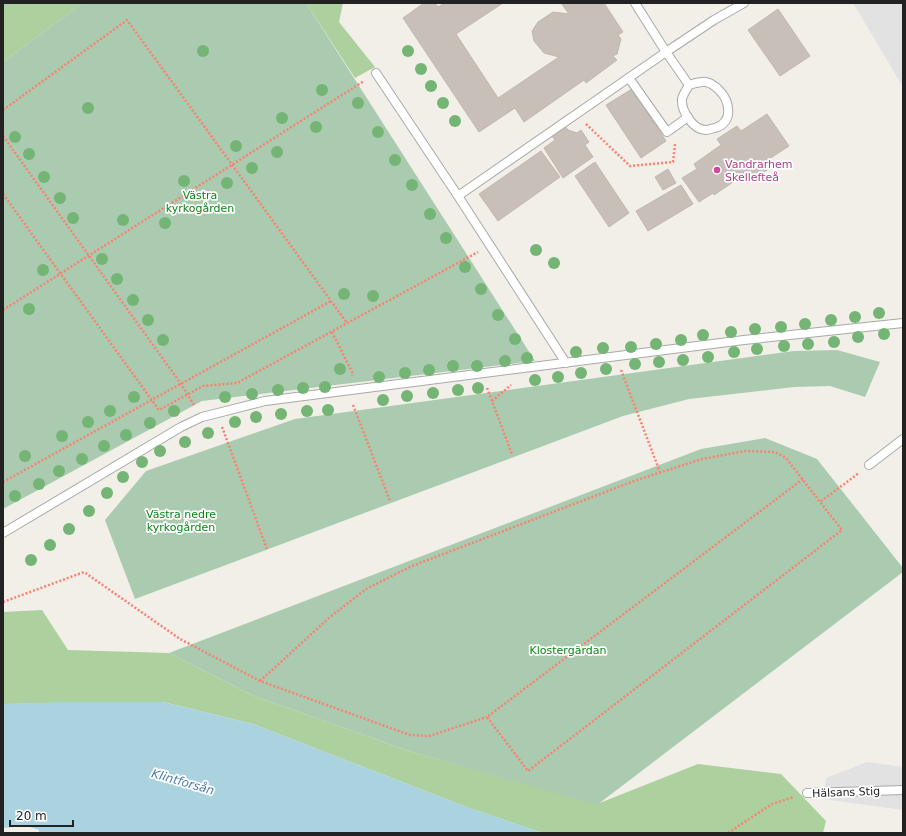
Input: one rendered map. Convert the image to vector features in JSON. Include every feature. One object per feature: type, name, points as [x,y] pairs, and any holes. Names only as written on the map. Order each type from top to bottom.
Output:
[{"type":"lane","points":[[636,3],[666,52],[689,85]]},
{"type":"lane","points":[[458,196],[666,52],[744,3]]},
{"type":"lane","points":[[376,73],[566,363]]},
{"type":"lane","points":[[629,78],[667,132],[688,117]]},
{"type":"lane","points":[[705,81],[714,85],[725,98],[729,108],[727,118],[718,127],[706,130],[696,126],[688,117],[683,107],[682,97],[689,85],[705,81]]},
{"type":"lane","points":[[3,533],[181,426],[202,417],[266,401],[744,340],[903,323]]},
{"type":"lane","points":[[869,465],[903,439]]},
{"type":"lane","name":"Hälsans Stig","points":[[807,792],[903,790]]},
{"type":"path","points":[[3,110],[127,20],[347,324]]},
{"type":"path","points":[[3,310],[376,73]]},
{"type":"path","points":[[576,114],[630,166],[672,162],[674,144],[667,132]]},
{"type":"path","points":[[3,136],[181,384],[202,417]]},
{"type":"path","points":[[3,194],[159,410],[203,386],[237,383],[490,246]]},
{"type":"path","points":[[3,482],[331,301]]},
{"type":"path","points":[[332,332],[352,372],[353,390]]},
{"type":"path","points":[[620,368],[660,472]]},
{"type":"path","points":[[486,386],[512,454]]},
{"type":"path","points":[[353,405],[390,501]]},
{"type":"path","points":[[224,431],[267,549]]},
{"type":"path","points":[[260,681],[330,617],[366,589],[412,566],[634,481],[702,459],[745,451],[774,452],[786,458],[842,530],[528,771],[487,717]]},
{"type":"path","points":[[820,502],[869,465]]},
{"type":"path","points":[[3,602],[84,572],[180,639],[260,681],[410,735],[429,736],[487,717],[803,479]]},
{"type":"path","name":"Hälsans Stig","points":[[728,833],[772,804],[807,792]]},
{"type":"green space","points":[[3,3],[83,3],[3,62]]},
{"type":"green space","name":"Västra kyrkogården","points":[[83,3],[306,3],[535,361],[202,401],[3,509],[3,62]]},
{"type":"green space","points":[[306,3],[343,3],[339,22],[375,67],[355,78]]},
{"type":"green space","name":"Västra nedre kyrkogården","points":[[837,350],[880,362],[865,397],[830,386],[794,387],[689,399],[623,416],[135,599],[105,520],[146,471],[295,419],[794,351]]},
{"type":"green space","name":"Klostergärdan","points":[[765,438],[817,459],[903,568],[903,572],[597,805],[409,751],[254,696],[169,653],[701,449]]},
{"type":"green space","points":[[42,610],[68,650],[169,653],[254,696],[409,751],[597,804],[698,764],[781,774],[826,821],[823,833],[543,833],[469,808],[253,724],[163,702],[3,704],[3,612]]},
{"type":"shaded area","points":[[853,3],[903,3],[903,87]]},
{"type":"shaded area","points":[[867,762],[903,767],[903,810],[823,799],[826,778]]},
{"type":"water","name":"Klintforsån","points":[[66,702],[163,702],[253,724],[469,808],[543,833],[39,833],[39,830],[27,826],[3,828],[3,704]]},
{"type":"building","points":[[424,3],[435,3],[438,7],[445,3],[503,3],[456,34],[498,98],[559,57],[544,53],[534,41],[532,31],[538,22],[553,12],[569,14],[561,3],[604,3],[623,32],[618,35],[621,39],[617,54],[613,56],[617,60],[586,83],[584,80],[524,122],[515,108],[479,132],[403,18]]},
{"type":"building","points":[[778,9],[810,56],[780,76],[748,30]]},
{"type":"building","points":[[632,89],[666,141],[641,158],[606,105]]},
{"type":"building","points":[[767,114],[789,146],[763,163],[767,170],[747,183],[742,176],[714,195],[713,193],[699,202],[682,178],[697,169],[694,164],[721,145],[717,139],[737,126],[741,131]]},
{"type":"building","points":[[565,126],[568,130],[577,133],[581,130],[589,142],[585,145],[593,157],[563,178],[544,148],[555,140],[552,136]]},
{"type":"building","points":[[541,151],[560,177],[498,221],[479,194]]},
{"type":"building","points":[[595,162],[629,213],[609,227],[575,176]]},
{"type":"building","points":[[668,169],[676,183],[663,190],[655,177]]},
{"type":"building","points":[[681,185],[693,204],[648,231],[636,211]]},
{"type":"place","name":"Vandrarhem Skellefteå","points":[[717,170]]}]
